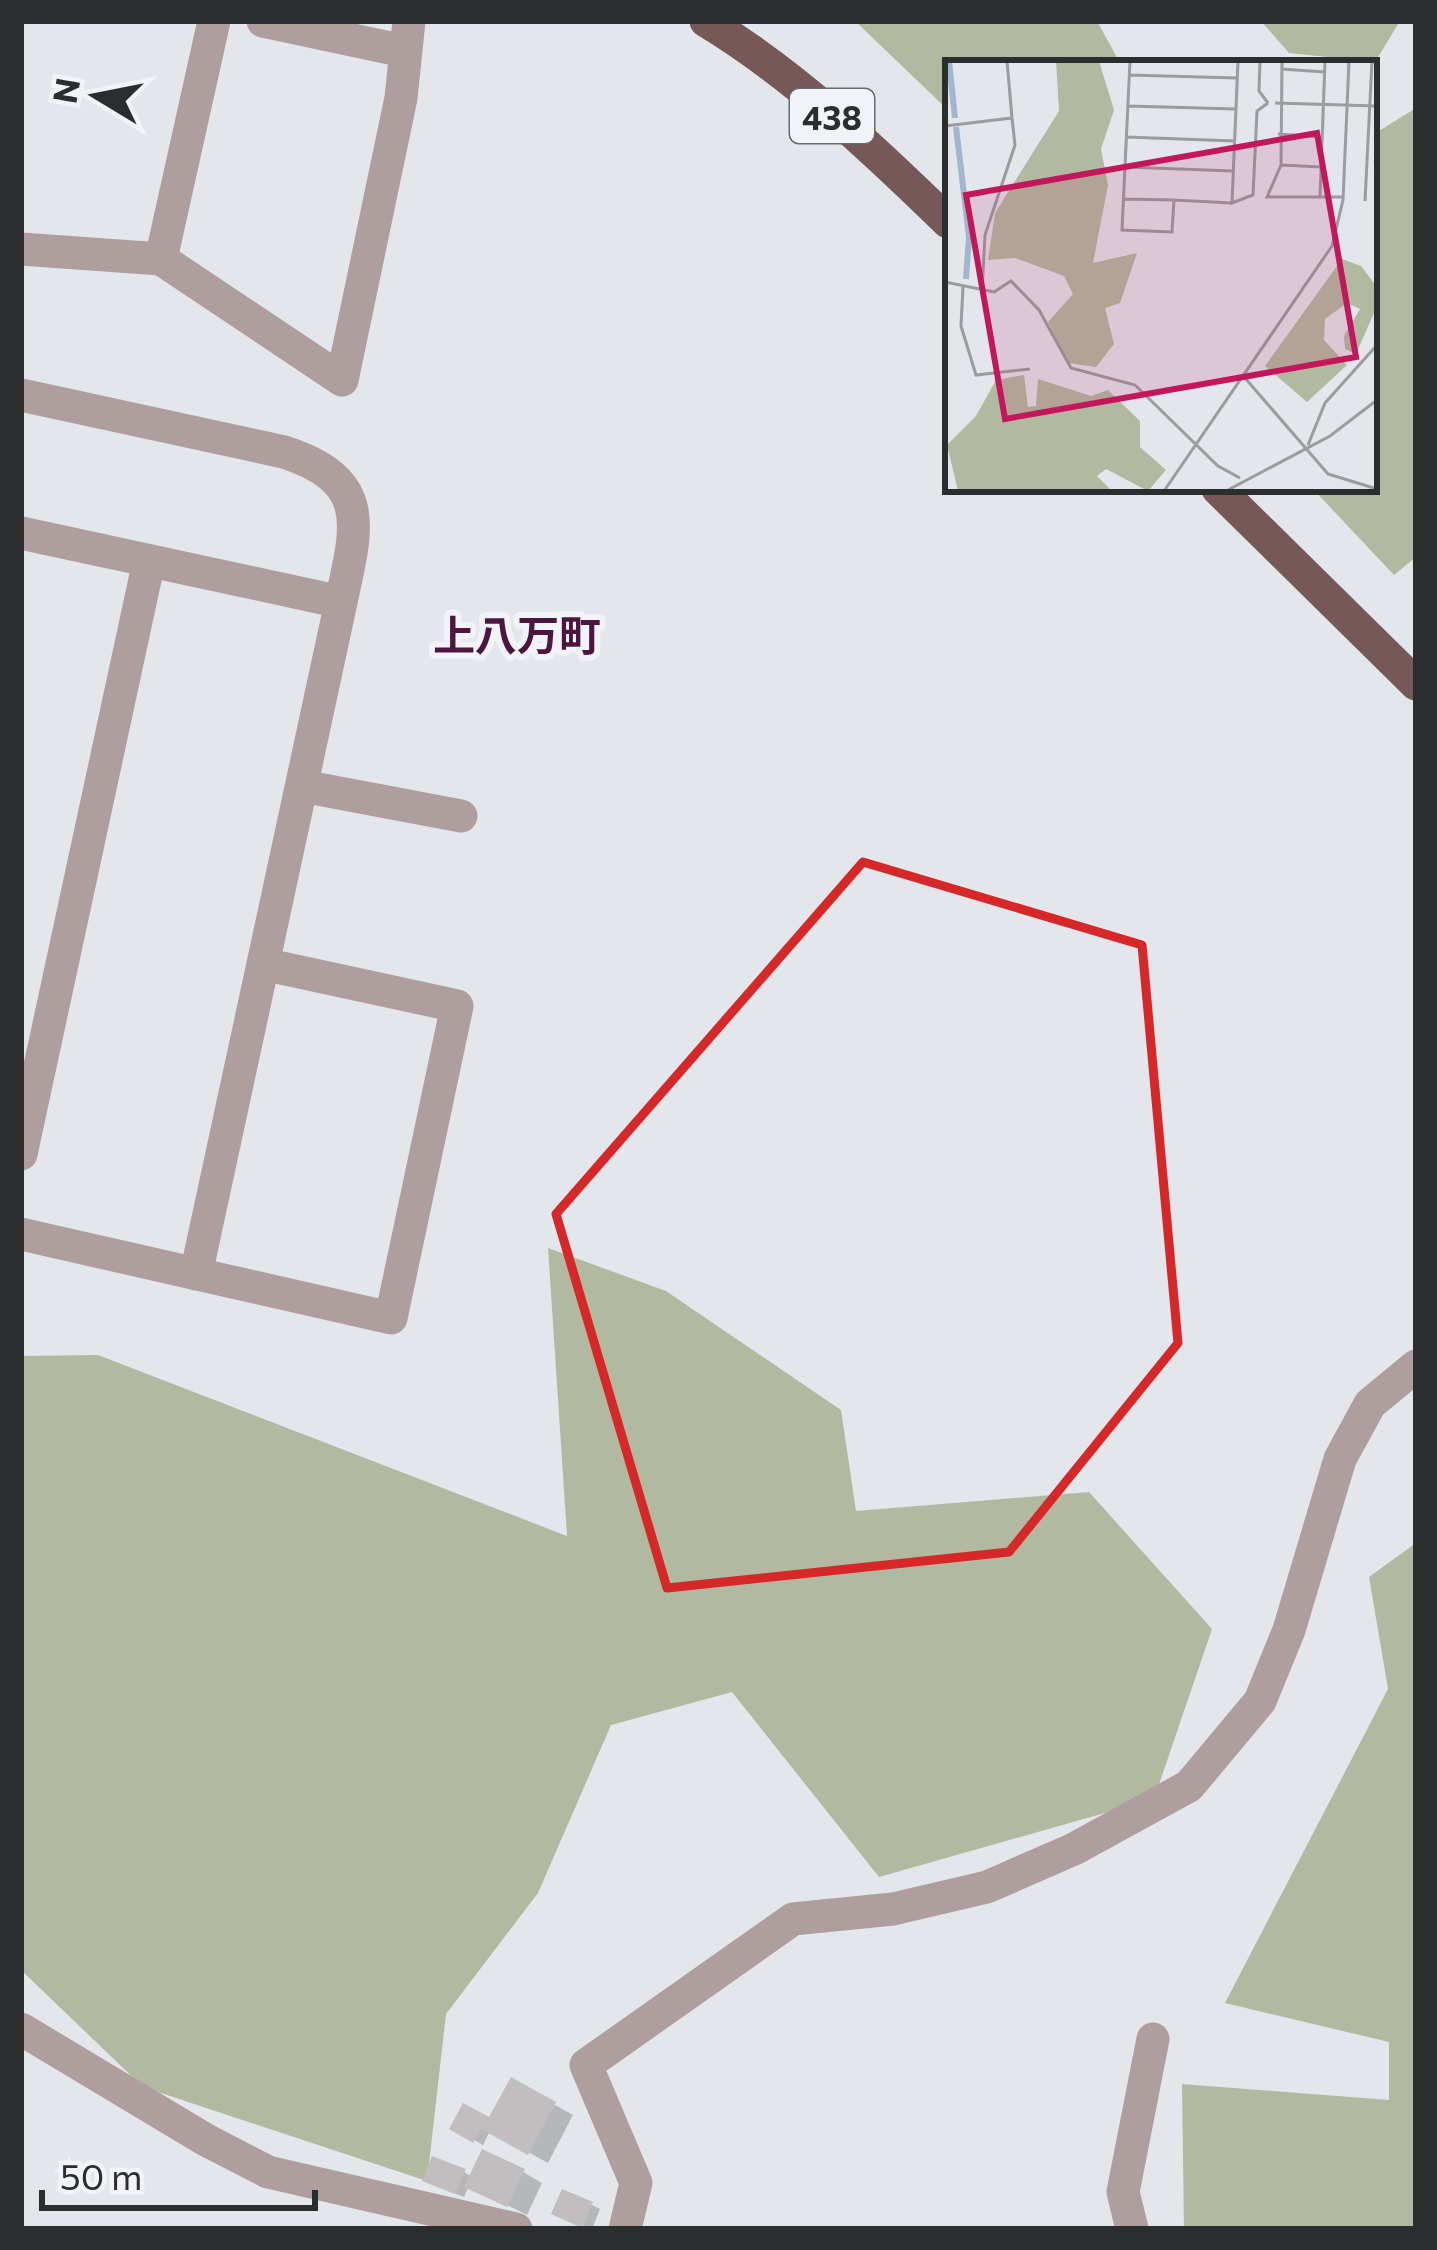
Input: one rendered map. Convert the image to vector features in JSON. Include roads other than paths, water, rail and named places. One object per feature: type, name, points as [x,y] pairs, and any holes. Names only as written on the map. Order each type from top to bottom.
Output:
[{"type":"highway","name":"438","points":[[706,21],[821,107],[945,219]]},
{"type":"highway","points":[[1221,492],[1416,684]]},
{"type":"street","points":[[160,259],[214,21]]},
{"type":"street","points":[[21,249],[160,259],[343,380],[401,98],[407,36],[263,21]]},
{"type":"street","points":[[21,395],[284,452],[319,464],[350,495],[356,535],[196,1274]]},
{"type":"street","points":[[21,533],[341,602]]},
{"type":"street","points":[[21,1154],[148,561]]},
{"type":"street","points":[[302,786],[461,816]]},
{"type":"street","points":[[21,1234],[391,1318],[457,1006],[263,964]]},
{"type":"street","points":[[625,2229],[636,2183],[586,2065],[793,1919],[893,1909],[987,1887],[1074,1850],[1189,1786],[1260,1701],[1289,1630],[1340,1459],[1370,1404],[1416,1366]]},
{"type":"street","points":[[21,2029],[268,2172],[516,2229]]},
{"type":"street","points":[[1132,2229],[1123,2192],[1153,2039]]},
{"type":"district","name":"上八万町","points":[[517,634]]}]
